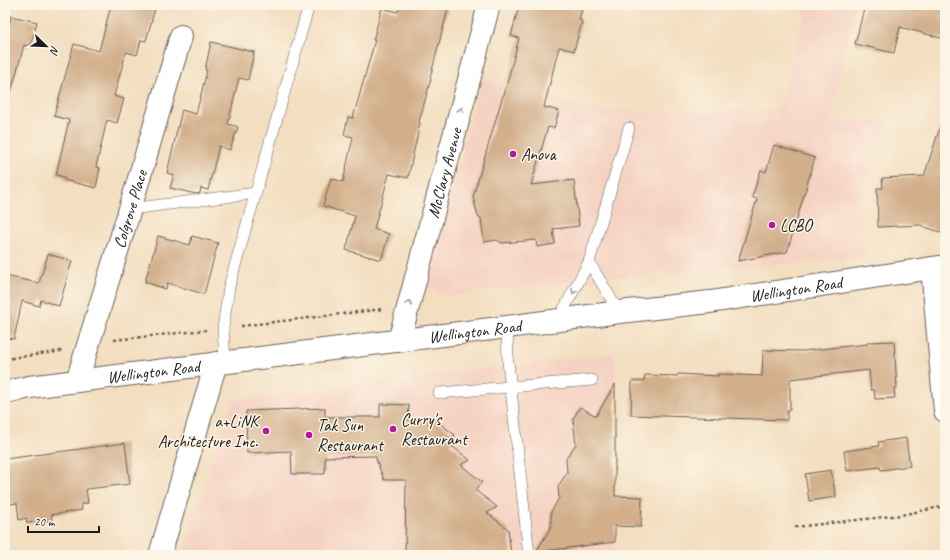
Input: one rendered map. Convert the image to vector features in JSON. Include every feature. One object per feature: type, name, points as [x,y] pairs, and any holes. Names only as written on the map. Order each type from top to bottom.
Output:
[{"type":"street","name":"McClary Avenue","points":[[399,341],[489,5]]},
{"type":"street","name":"Colgrove Place","points":[[77,381],[181,36]]},
{"type":"street","name":"Wellington Road","points":[[5,393],[29,387],[619,312],[710,302],[939,267]]},
{"type":"street","points":[[939,267],[945,411]]},
{"type":"street","points":[[160,555],[221,363]]},
{"type":"lane","points":[[221,363],[223,328],[229,287],[309,5]]},
{"type":"lane","points":[[558,320],[589,262],[629,128]]},
{"type":"lane","points":[[130,209],[256,193]]},
{"type":"lane","points":[[589,262],[619,312]]},
{"type":"lane","points":[[508,327],[508,362],[529,555]]},
{"type":"lane","points":[[439,393],[592,380]]},
{"type":"path","points":[[112,333],[110,341],[390,309]]},
{"type":"path","points":[[5,359],[62,351]]},
{"type":"path","points":[[795,527],[895,516],[945,506]]},
{"type":"shaded area","points":[[806,5],[855,5],[831,120],[888,121],[859,201],[865,257],[618,277],[445,296],[426,286],[482,79],[596,110],[780,110]]},
{"type":"shaded area","points":[[615,353],[615,555],[182,555],[233,400]]},
{"type":"building","points":[[111,5],[156,5],[146,41],[141,40],[137,55],[126,52],[114,96],[124,99],[117,123],[107,120],[96,167],[100,168],[96,188],[64,180],[64,177],[56,175],[69,120],[54,116],[74,44],[99,51]]},
{"type":"building","points":[[400,5],[449,5],[419,122],[408,178],[389,174],[374,229],[389,234],[381,260],[346,250],[355,216],[323,206],[331,178],[343,182],[353,137],[344,135],[348,117],[353,118],[375,40],[373,40],[382,8],[398,12]]},
{"type":"building","name":"Anova","points":[[519,5],[583,5],[579,20],[582,21],[574,51],[559,47],[544,107],[559,111],[554,128],[548,127],[531,185],[574,180],[579,226],[553,229],[555,244],[537,247],[536,240],[502,243],[497,240],[484,242],[481,218],[478,216],[473,197],[504,95],[519,38],[511,36]]},
{"type":"building","points":[[865,5],[945,5],[945,39],[900,27],[894,53],[855,44]]},
{"type":"building","points":[[11,16],[37,22],[30,47],[24,45],[11,92],[5,91],[5,41]]},
{"type":"building","points":[[211,42],[254,52],[248,80],[239,78],[228,124],[238,127],[230,150],[219,146],[208,190],[201,188],[200,193],[196,194],[170,188],[174,175],[167,173],[182,110],[196,114],[207,71],[205,70]]},
{"type":"building","points":[[941,124],[945,125],[945,234],[920,225],[878,227],[877,188],[883,188],[882,178],[924,176]]},
{"type":"building","name":"LCBO","points":[[774,145],[815,158],[787,252],[738,261],[757,199],[752,197],[761,170],[766,172]]},
{"type":"building","points":[[158,236],[190,245],[192,236],[218,243],[204,294],[167,283],[166,289],[145,282]]},
{"type":"building","points":[[48,254],[72,261],[59,306],[41,300],[39,306],[22,301],[14,339],[5,338],[5,276],[39,283]]},
{"type":"building","points":[[894,341],[897,388],[894,388],[895,398],[875,399],[874,390],[871,390],[869,370],[790,379],[790,410],[787,410],[787,420],[631,415],[632,381],[644,381],[645,375],[677,376],[678,374],[718,376],[718,374],[762,376],[763,350],[802,351],[868,344],[868,342]]},
{"type":"building","points":[[615,384],[615,496],[642,497],[641,527],[615,526],[615,542],[536,552],[551,527],[551,512],[559,498],[558,486],[567,473],[566,458],[576,444],[573,419],[580,407],[596,416]]},
{"type":"building","points":[[380,404],[409,405],[408,420],[433,418],[455,435],[449,444],[470,460],[461,465],[482,482],[475,490],[497,507],[487,513],[508,529],[511,555],[405,555],[406,480],[384,480],[375,456],[325,457],[325,474],[292,474],[291,451],[247,453],[246,411],[325,408],[325,417],[380,417]]},
{"type":"building","points":[[906,438],[910,466],[881,470],[880,467],[847,471],[844,451],[879,446],[878,442]]},
{"type":"building","points":[[125,443],[130,484],[86,489],[88,503],[81,504],[82,510],[51,515],[52,520],[27,523],[26,518],[19,520],[17,503],[5,505],[5,459]]},
{"type":"building","points":[[831,470],[836,497],[809,501],[805,474]]},
{"type":"place","name":"Anova","points":[[513,154]]},
{"type":"place","name":"LCBO","points":[[772,225]]},
{"type":"place","name":"Curry's Restaurant","points":[[393,429]]},
{"type":"place","name":"a+LiNK Architecture Inc.","points":[[266,431]]},
{"type":"place","name":"Tak Sun Restaurant","points":[[309,435]]}]
